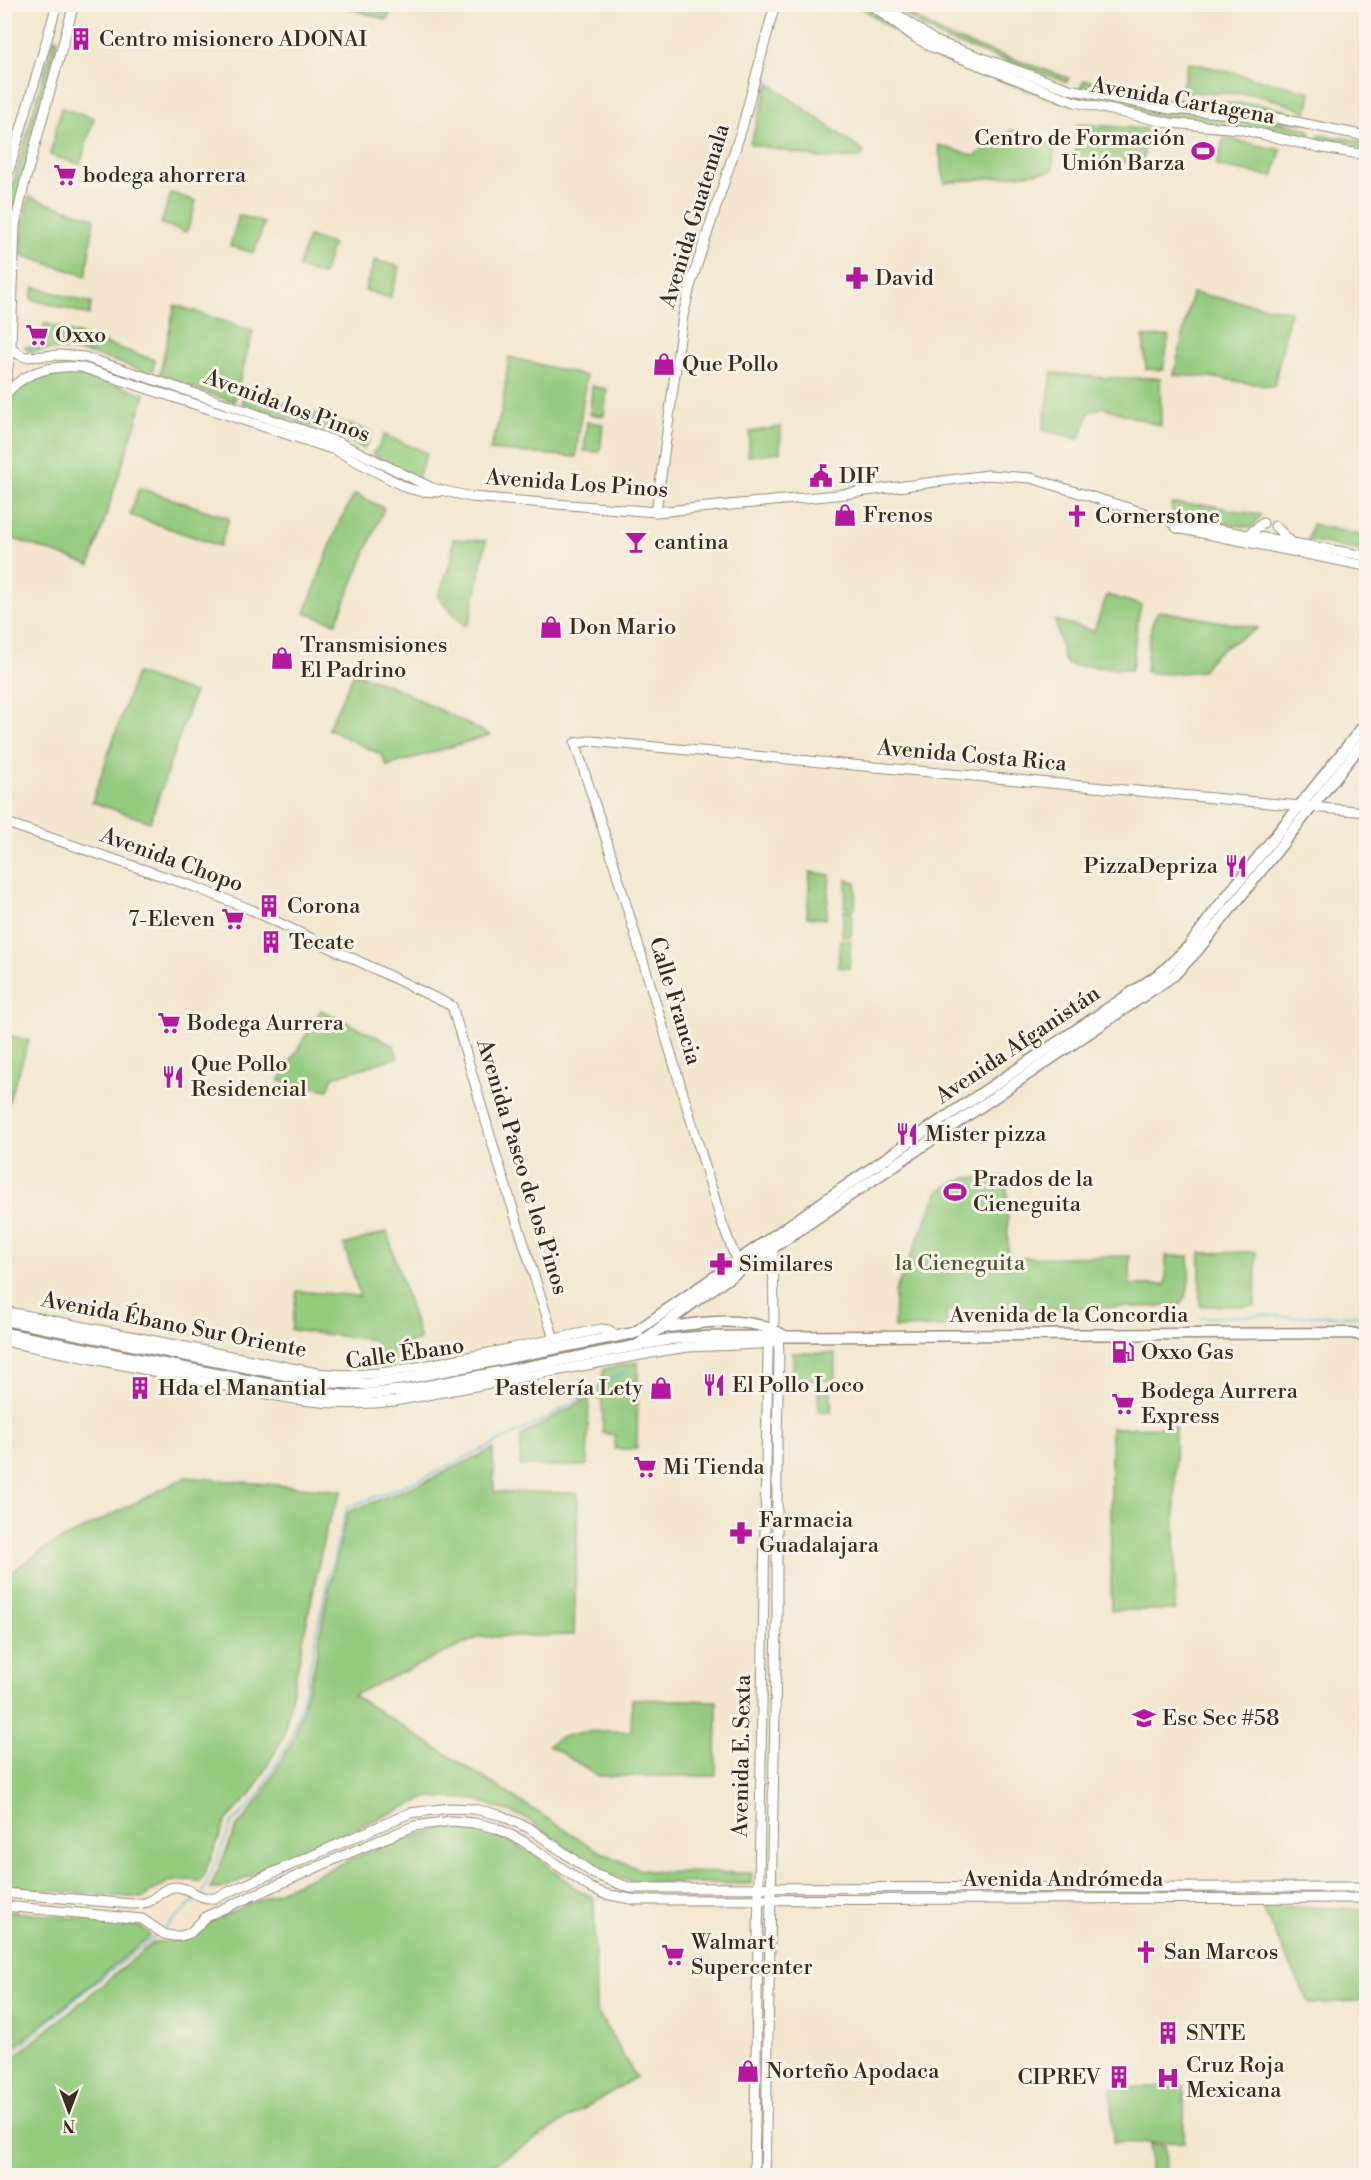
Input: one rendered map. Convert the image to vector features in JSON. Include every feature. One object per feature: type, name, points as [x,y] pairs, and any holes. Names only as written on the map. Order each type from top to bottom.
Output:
[{"type":"main road","name":"Avenida Afganistán","points":[[773,1243],[931,1127],[1161,973],[1190,945],[1366,723]]},
{"type":"main road","name":"Avenida Afganistán","points":[[632,1334],[773,1243],[1174,975],[1197,951],[1366,739]]},
{"type":"main road","name":"Avenida Afganistán","points":[[638,1345],[738,1266]]},
{"type":"main road","name":"Calle Ébano","points":[[4,1320],[278,1375],[344,1384],[366,1384],[404,1379],[488,1357],[690,1324],[745,1323],[775,1334]]},
{"type":"main road","name":"Avenida de la Concordia","points":[[1352,1333],[1366,1328]]},
{"type":"main road","name":"Calle Ébano","points":[[4,1333],[331,1395],[369,1395],[542,1369],[578,1356],[638,1345],[697,1337],[775,1334]]},
{"type":"main road","name":"Avenida de la Concordia","points":[[775,1334],[1352,1333],[1366,1337]]},
{"type":"main road","points":[[578,1356],[593,1365]]},
{"type":"street","points":[[4,188],[57,4]]},
{"type":"street","points":[[4,396],[11,347],[15,225],[74,4]]},
{"type":"street","name":"Avenida Guatemala","points":[[656,512],[683,316],[691,283],[742,128],[775,4]]},
{"type":"street","name":"Avenida Cartagena","points":[[870,4],[932,47],[1074,102],[1170,123],[1240,129],[1317,147],[1366,155]]},
{"type":"street","name":"Avenida Cartagena","points":[[883,4],[935,41],[1069,89],[1170,109],[1271,117],[1366,136]]},
{"type":"street","points":[[38,69],[45,57],[53,31],[58,29],[66,34]]},
{"type":"street","name":"Avenida los Pinos","points":[[11,347],[25,357],[60,355],[84,357],[338,442],[440,491]]},
{"type":"street","points":[[60,355],[61,366]]},
{"type":"street","name":"Avenida los Pinos","points":[[4,396],[25,377],[48,367],[81,367],[335,450],[407,488],[431,493],[440,491]]},
{"type":"street","name":"Avenida Los Pinos","points":[[440,491],[471,497],[656,512],[836,495],[988,475],[1012,476],[1031,478],[1170,521],[1366,556]]},
{"type":"street","name":"Avenida Los Pinos","points":[[1170,521],[1177,528],[1366,566]]},
{"type":"street","points":[[1249,534],[1263,523]]},
{"type":"street","points":[[1275,526],[1290,542]]},
{"type":"street","name":"Avenida Costa Rica","points":[[575,743],[590,741],[693,749],[1366,812]]},
{"type":"street","name":"Calle Francia","points":[[575,743],[613,860],[722,1223],[738,1266]]},
{"type":"street","name":"Avenida Chopo","points":[[4,822],[176,881],[252,910],[452,1006]]},
{"type":"street","name":"Avenida Paseo de los Pinos","points":[[452,1006],[554,1339]]},
{"type":"street","points":[[4,1341],[274,1396],[326,1404],[387,1402],[542,1369],[593,1365],[775,1334],[773,1243]]},
{"type":"street","name":"Avenida Ébano Sur Oriente","points":[[4,1311],[332,1375],[364,1375],[488,1357],[554,1339],[606,1329],[616,1336]]},
{"type":"street","name":"Avenida E. Sexta","points":[[754,2175],[759,1889],[775,1334]]},
{"type":"street","name":"Avenida E. Sexta","points":[[765,2175],[778,1598],[775,1334]]},
{"type":"street","name":"Avenida Andrómeda","points":[[202,1898],[215,1898],[410,1813],[450,1808],[474,1809],[500,1815],[529,1828],[594,1874],[630,1888],[1366,1887]]},
{"type":"street","name":"Avenida Andrómeda","points":[[202,1920],[404,1830],[452,1821],[496,1828],[523,1841],[589,1887],[605,1894],[636,1900],[1366,1898]]},
{"type":"street","points":[[4,1893],[132,1904],[149,1902],[169,1888],[176,1887],[202,1898],[205,1908],[202,1920],[190,1933],[182,1936],[164,1934],[150,1924],[63,1910],[4,1906]]},
{"type":"street","points":[[149,1902],[150,1924]]},
{"type":"green space","points":[[339,5],[393,5],[387,20]]},
{"type":"green space","points":[[858,5],[864,5],[925,49],[923,52]]},
{"type":"green space","points":[[890,5],[929,5],[921,14],[914,9],[908,17]]},
{"type":"green space","points":[[912,15],[946,36],[1069,78],[1067,82],[943,39],[910,18]]},
{"type":"green space","points":[[54,38],[58,39],[34,143],[13,215],[9,246],[5,342],[5,212]]},
{"type":"green space","points":[[935,52],[1066,100],[1065,103],[938,59],[932,55]]},
{"type":"green space","points":[[1188,62],[1311,92],[1307,112],[1279,101],[1251,94],[1181,92]]},
{"type":"green space","points":[[1084,80],[1172,99],[1275,107],[1304,117],[1303,123],[1171,107],[1080,88]]},
{"type":"green space","points":[[769,83],[864,152],[860,158],[820,158],[750,144]]},
{"type":"green space","points":[[1079,96],[1268,120],[1307,129],[1311,132],[1308,140],[1304,141],[1170,120],[1077,98]]},
{"type":"green space","points":[[61,108],[94,118],[80,164],[50,155]]},
{"type":"green space","points":[[1077,124],[1146,129],[1143,164],[1075,160]]},
{"type":"green space","points":[[1012,130],[1055,144],[1052,171],[945,183],[938,145],[975,156]]},
{"type":"green space","points":[[1318,135],[1349,139],[1364,145],[1362,149],[1345,148],[1317,142]]},
{"type":"green space","points":[[1224,138],[1281,150],[1273,177],[1216,166]]},
{"type":"green space","points":[[171,193],[196,201],[187,232],[161,224]]},
{"type":"green space","points":[[29,197],[94,218],[86,276],[21,255],[23,221]]},
{"type":"green space","points":[[239,215],[264,223],[254,253],[230,246]]},
{"type":"green space","points":[[308,237],[333,244],[323,275],[298,268]]},
{"type":"green space","points":[[375,260],[400,267],[390,298],[365,290]]},
{"type":"green space","points":[[34,287],[91,303],[89,315],[31,299]]},
{"type":"green space","points":[[1192,293],[1290,311],[1274,387],[1209,377],[1174,375]]},
{"type":"green space","points":[[175,305],[253,331],[234,402],[159,377]]},
{"type":"green space","points":[[44,323],[155,360],[152,374],[77,351],[30,352],[25,347],[42,346]]},
{"type":"green space","points":[[1169,336],[1163,370],[1146,369],[1143,337]]},
{"type":"green space","points":[[509,357],[586,376],[576,457],[490,450],[502,410]]},
{"type":"green space","points":[[75,372],[145,394],[90,565],[5,536],[5,442],[8,406],[18,390],[32,381]]},
{"type":"green space","points":[[1052,373],[1109,378],[1160,378],[1161,426],[1102,407],[1090,412],[1079,439],[1043,430]]},
{"type":"green space","points":[[592,386],[607,389],[604,416],[590,414]]},
{"type":"green space","points":[[245,390],[372,432],[364,449],[338,435],[242,403]]},
{"type":"green space","points":[[587,422],[603,424],[600,452],[584,451]]},
{"type":"green space","points":[[781,427],[780,452],[748,456],[750,432]]},
{"type":"green space","points":[[384,435],[427,453],[417,480],[372,454]]},
{"type":"green space","points":[[139,488],[229,518],[220,546],[130,515]]},
{"type":"green space","points":[[355,494],[384,508],[336,623],[305,613],[340,520]]},
{"type":"green space","points":[[1171,504],[1207,505],[1261,515],[1252,528],[1173,514]]},
{"type":"green space","points":[[1312,524],[1366,536],[1366,552],[1308,540]]},
{"type":"green space","points":[[453,539],[486,541],[470,621],[465,626],[438,597],[452,558]]},
{"type":"green space","points":[[1107,595],[1141,605],[1132,670],[1068,665],[1064,660],[1055,620],[1094,631]]},
{"type":"green space","points":[[1159,611],[1258,628],[1219,651],[1202,671],[1169,674],[1146,672],[1151,631],[1155,616]]},
{"type":"green space","points":[[136,673],[194,693],[150,822],[92,802]]},
{"type":"green space","points":[[354,673],[392,686],[490,735],[387,766],[382,755],[328,729]]},
{"type":"green space","points":[[810,872],[830,875],[826,919],[807,917]]},
{"type":"green space","points":[[847,880],[856,882],[855,908],[844,907]]},
{"type":"green space","points":[[844,910],[852,911],[851,937],[842,936]]},
{"type":"green space","points":[[840,940],[851,941],[849,968],[838,967]]},
{"type":"green space","points":[[321,1010],[394,1045],[398,1057],[333,1077],[328,1090],[279,1081]]},
{"type":"green space","points":[[5,1034],[29,1041],[7,1106],[4,1106]]},
{"type":"green space","name":"la Cieneguita","points":[[1007,1177],[1008,1258],[1130,1256],[1130,1285],[1166,1285],[1166,1256],[1189,1256],[1189,1283],[1186,1295],[1179,1306],[946,1311],[947,1327],[894,1328],[895,1292],[939,1190],[966,1178]]},
{"type":"green space","points":[[387,1232],[420,1340],[392,1347],[395,1366],[385,1368],[375,1340],[291,1330],[297,1291],[360,1296],[344,1245]]},
{"type":"green space","points":[[1256,1252],[1255,1306],[1200,1306],[1200,1253]]},
{"type":"green space","points":[[793,1353],[835,1353],[835,1380],[793,1380]]},
{"type":"green space","points":[[638,1362],[637,1449],[615,1449],[615,1435],[603,1433],[602,1399],[597,1398],[604,1369]]},
{"type":"green space","points":[[818,1388],[831,1388],[831,1412],[819,1412]]},
{"type":"green space","points":[[589,1397],[587,1466],[520,1466],[521,1436]]},
{"type":"green space","points":[[1175,1427],[1175,1610],[1111,1610],[1111,1428]]},
{"type":"green space","points":[[493,1449],[494,1492],[578,1493],[574,1635],[479,1637],[353,1695],[597,1850],[638,1869],[659,1872],[752,1873],[751,1884],[634,1882],[606,1875],[525,1818],[477,1800],[429,1797],[296,1853],[233,1884],[221,1889],[210,1889],[236,1828],[259,1800],[293,1740],[314,1668],[327,1596],[348,1512],[429,1480]]},
{"type":"green space","points":[[186,1477],[342,1491],[326,1528],[283,1738],[252,1793],[226,1821],[201,1882],[191,1880],[167,1882],[142,1898],[5,1887],[5,1577],[42,1550]]},
{"type":"green space","points":[[632,1699],[717,1701],[716,1776],[599,1776],[548,1745],[567,1735],[578,1733],[631,1731]]},
{"type":"green space","points":[[444,1828],[490,1833],[534,1854],[579,1891],[594,1897],[596,2010],[636,2077],[476,2175],[5,2176],[5,2065],[154,1942],[186,1939],[211,1921],[391,1842]]},
{"type":"green space","points":[[1261,1906],[1366,1909],[1366,2000],[1310,2004]]},
{"type":"green space","points":[[5,1911],[124,1923],[142,1928],[150,1936],[5,2055]]},
{"type":"green space","points":[[1184,2086],[1184,2142],[1113,2143],[1111,2088]]},
{"type":"green space","points":[[1150,2144],[1165,2145],[1166,2173],[1150,2173]]},
{"type":"waterway","points":[[954,1319],[1032,1317],[1085,1319],[1134,1314],[1166,1319],[1186,1318]]},
{"type":"waterway","points":[[1201,1318],[1262,1315],[1291,1317],[1366,1315]]},
{"type":"waterway","points":[[203,1892],[232,1823],[256,1799],[290,1739],[306,1687],[326,1587],[347,1508],[426,1477],[543,1420],[629,1369]]},
{"type":"waterway","points":[[164,1929],[196,1900]]},
{"type":"waterway","points":[[4,2060],[84,1992],[158,1934]]},
{"type":"place","name":"Centro misionero ADONAI","points":[[81,39]]},
{"type":"place","name":"Centro de Formación Unión Barza","points":[[1203,151]]},
{"type":"place","name":"bodega ahorrera","points":[[65,175]]},
{"type":"place","name":"David","points":[[857,278]]},
{"type":"place","name":"Oxxo","points":[[37,335]]},
{"type":"place","name":"Que Pollo","points":[[664,364]]},
{"type":"place","name":"DIF","points":[[821,476]]},
{"type":"place","name":"Frenos","points":[[845,515]]},
{"type":"place","name":"Cornerstone","points":[[1077,516]]},
{"type":"place","name":"cantina","points":[[636,542]]},
{"type":"place","name":"Don Mario","points":[[551,627]]},
{"type":"place","name":"Transmisiones El Padrino","points":[[282,658]]},
{"type":"place","name":"PizzaDepriza","points":[[1236,866]]},
{"type":"place","name":"Corona","points":[[269,906]]},
{"type":"place","name":"7-Eleven","points":[[233,919]]},
{"type":"place","name":"Tecate","points":[[271,942]]},
{"type":"place","name":"Bodega Aurrera","points":[[169,1023]]},
{"type":"place","name":"Que Pollo Residencial","points":[[173,1077]]},
{"type":"place","name":"Mister pizza","points":[[907,1134]]},
{"type":"place","name":"Prados de la Cieneguita","points":[[955,1192]]},
{"type":"place","name":"Similares","points":[[721,1264]]},
{"type":"place","name":"Oxxo Gas","points":[[1123,1352]]},
{"type":"place","name":"El Pollo Loco","points":[[714,1385]]},
{"type":"place","name":"Hda el Manantial","points":[[140,1388]]},
{"type":"place","name":"Pastelería Lety","points":[[661,1388]]},
{"type":"place","name":"Bodega Aurrera Express","points":[[1123,1404]]},
{"type":"place","name":"Mi Tienda","points":[[645,1467]]},
{"type":"place","name":"Farmacia Guadalajara","points":[[741,1533]]},
{"type":"place","name":"Esc Sec #58","points":[[1144,1718]]},
{"type":"place","name":"San Marcos","points":[[1146,1952]]},
{"type":"place","name":"Walmart Supercenter","points":[[673,1955]]},
{"type":"place","name":"SNTE","points":[[1168,2033]]},
{"type":"place","name":"Norteño Apodaca","points":[[748,2071]]},
{"type":"place","name":"CIPREV","points":[[1119,2077]]},
{"type":"place","name":"Cruz Roja Mexicana","points":[[1168,2078]]}]
